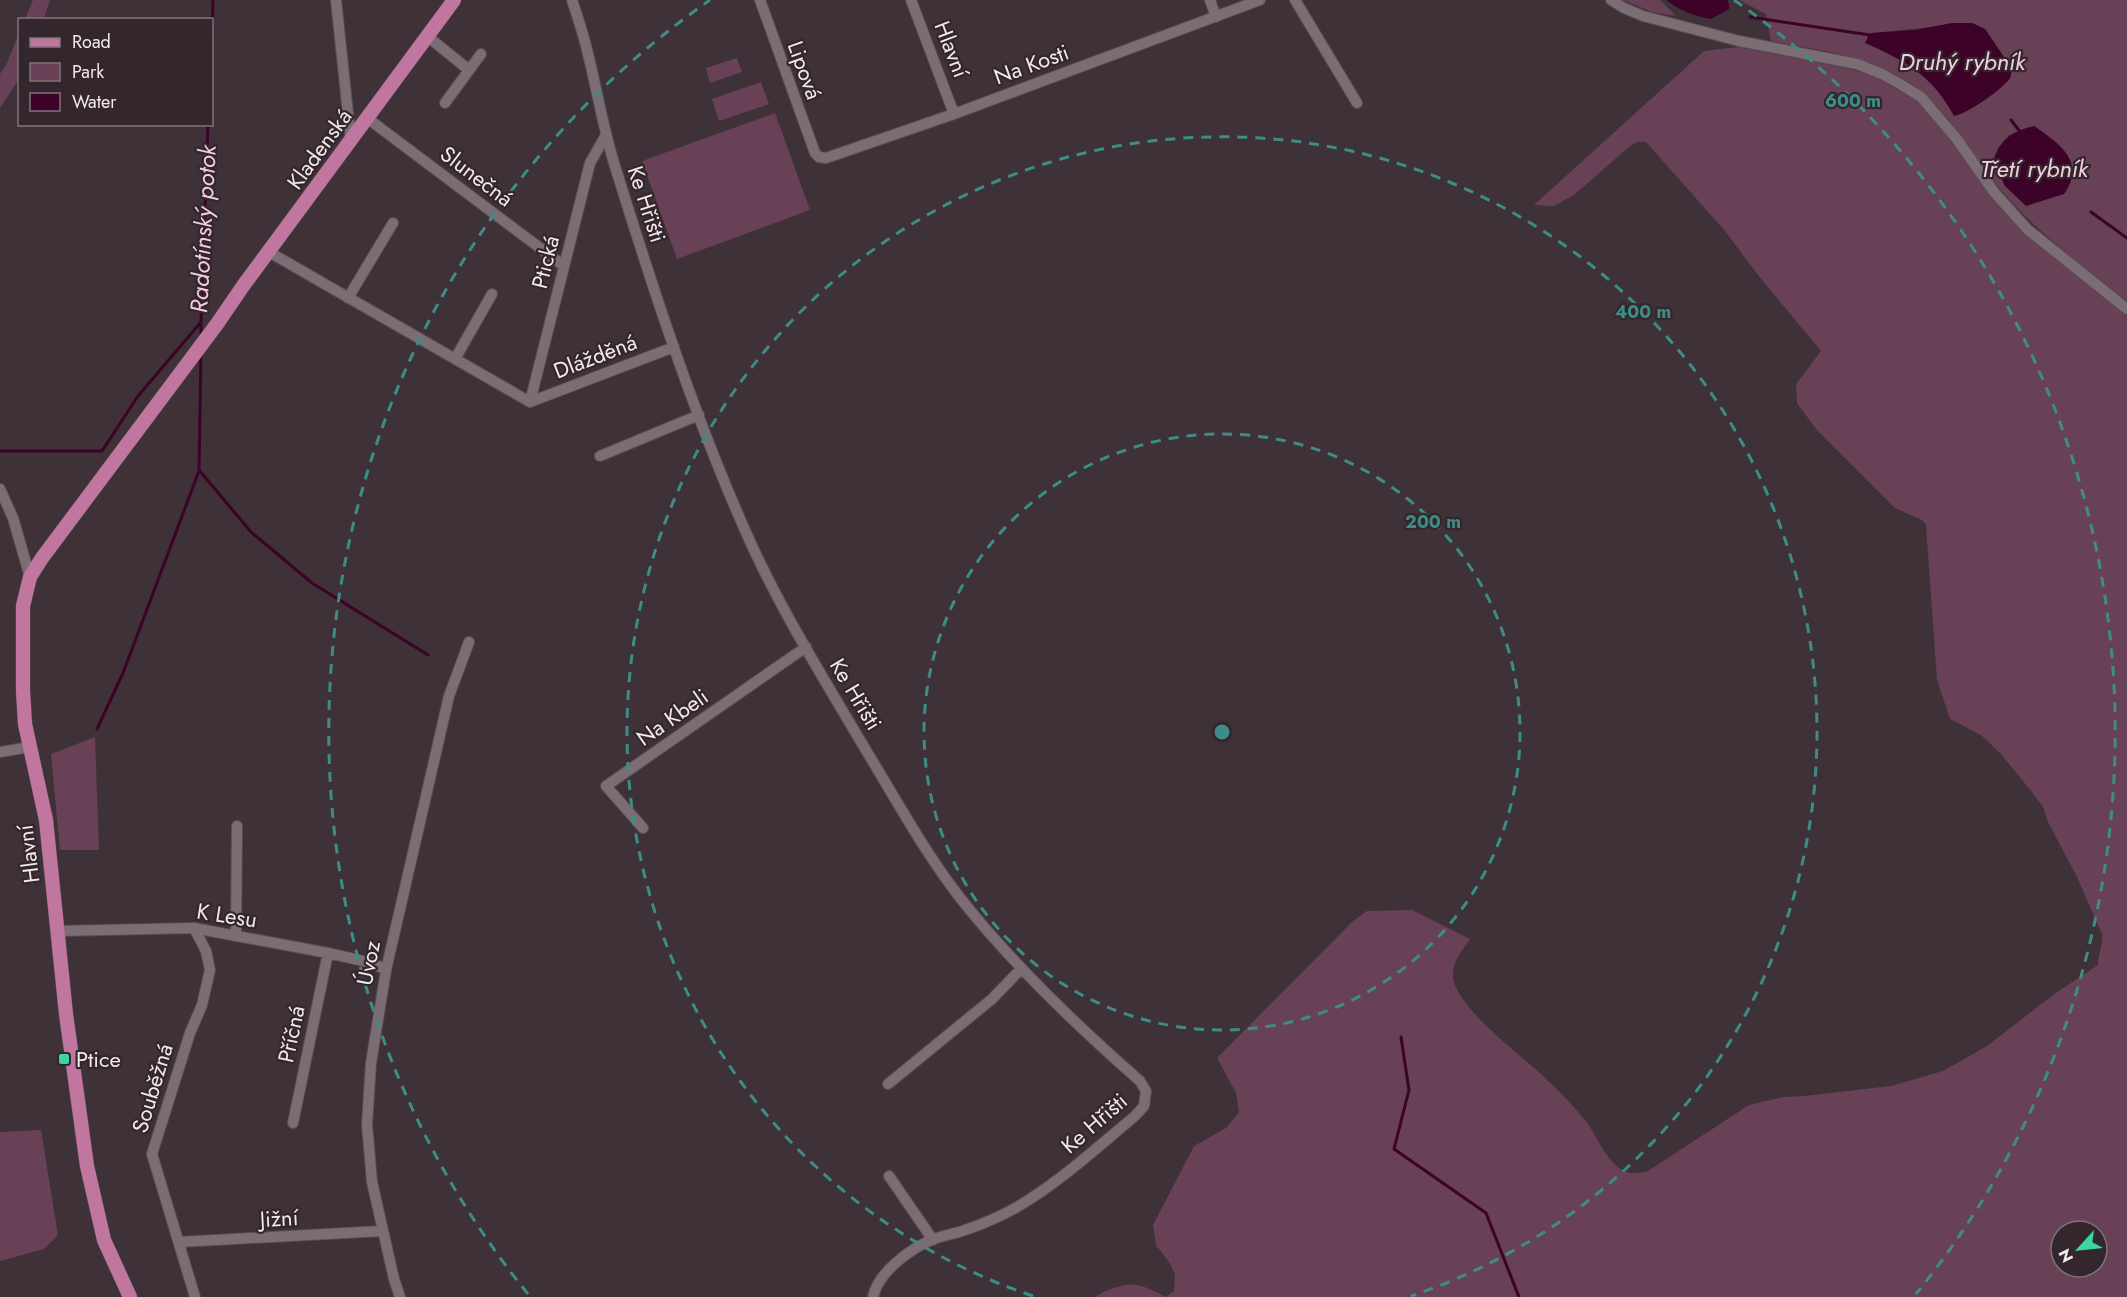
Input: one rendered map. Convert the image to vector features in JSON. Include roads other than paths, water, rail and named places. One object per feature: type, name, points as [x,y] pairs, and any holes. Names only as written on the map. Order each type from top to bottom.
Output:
[{"type":"main road","name":"Kladenská","points":[[135,434],[454,0]]},
{"type":"main road","name":"Hlavní","points":[[130,1297],[104,1240],[87,1166],[66,1014],[46,820],[25,724],[23,606],[30,577],[42,558],[135,434]]},
{"type":"street","points":[[336,0],[351,142]]},
{"type":"street","name":"Ke Hřišti","points":[[572,0],[588,52],[606,135],[674,347],[743,527],[768,580],[929,854],[959,897],[1021,969],[1140,1081],[1146,1091],[1144,1106],[1135,1116],[1026,1202],[973,1227],[933,1240],[891,1268],[881,1278],[873,1297]]},
{"type":"street","name":"Lipová","points":[[760,0],[815,153]]},
{"type":"street","name":"Hlavní","points":[[911,0],[954,114]]},
{"type":"street","points":[[1210,0],[1216,17]]},
{"type":"street","name":"Na Kosti","points":[[815,153],[819,157],[835,156],[1260,0]]},
{"type":"street","points":[[1295,0],[1357,103]]},
{"type":"street","points":[[1611,0],[1624,8],[1654,19],[1739,41],[1857,64],[1900,84],[1921,97],[1956,138],[1994,192],[2027,229],[2127,309]]},
{"type":"street","points":[[427,36],[469,70]]},
{"type":"street","points":[[445,103],[481,54]]},
{"type":"street","name":"Slunečná","points":[[368,118],[564,266]]},
{"type":"street","name":"Ptická","points":[[530,402],[590,163],[606,135]]},
{"type":"street","points":[[348,298],[393,223]]},
{"type":"street","points":[[269,252],[530,402]]},
{"type":"street","points":[[455,359],[492,294]]},
{"type":"street","name":"Dlážděná","points":[[530,402],[674,347]]},
{"type":"street","points":[[600,456],[699,415]]},
{"type":"street","points":[[0,489],[16,525],[30,577]]},
{"type":"street","name":"Úvoz","points":[[400,1297],[382,1231],[372,1182],[367,1124],[371,1062],[386,970],[449,696],[470,642]]},
{"type":"street","name":"Na Kbeli","points":[[643,828],[606,786],[806,647]]},
{"type":"street","points":[[0,752],[30,747]]},
{"type":"street","points":[[236,936],[237,826]]},
{"type":"street","name":"K Lesu","points":[[58,931],[194,928],[328,953],[372,963],[386,970]]},
{"type":"street","name":"Souběžná","points":[[194,928],[207,951],[210,970],[202,1005],[190,1034],[152,1154],[195,1297]]},
{"type":"street","name":"Příčná","points":[[292,1123],[328,953]]},
{"type":"street","points":[[888,1084],[992,999],[1021,969]]},
{"type":"street","points":[[889,1176],[933,1240]]},
{"type":"street","name":"Jižní","points":[[178,1242],[382,1231]]},
{"type":"water","points":[[1666,0],[1727,0],[1729,9],[1711,19],[1687,12]]},
{"type":"water","name":"Druhý rybník","points":[[1952,23],[1972,23],[1985,29],[2012,69],[2010,78],[2000,89],[1975,106],[1954,116],[1937,90],[1917,71],[1893,56],[1865,43],[1869,34],[1872,33],[1915,30]]},
{"type":"water","name":"Třetí rybník","points":[[2034,126],[2067,154],[2073,172],[2064,194],[2026,206],[2005,186],[1993,161],[2008,137],[2019,130]]},
{"type":"waterway","name":"Radotínský potok","points":[[212,18],[213,0]]},
{"type":"waterway","points":[[1750,17],[1870,35]]},
{"type":"waterway","points":[[2011,120],[2021,133]]},
{"type":"waterway","name":"Radotínský potok","points":[[0,451],[102,451],[138,396],[201,322],[208,126]]},
{"type":"waterway","points":[[2091,212],[2127,238]]},
{"type":"waterway","points":[[201,322],[201,337]]},
{"type":"waterway","points":[[201,352],[199,470],[251,532],[312,583],[428,655]]},
{"type":"waterway","points":[[97,729],[123,673],[199,471]]},
{"type":"waterway","points":[[1401,1037],[1409,1090],[1394,1149],[1486,1213],[1519,1297]]},
{"type":"place","name":"Ptice","points":[[64,1059]]}]
